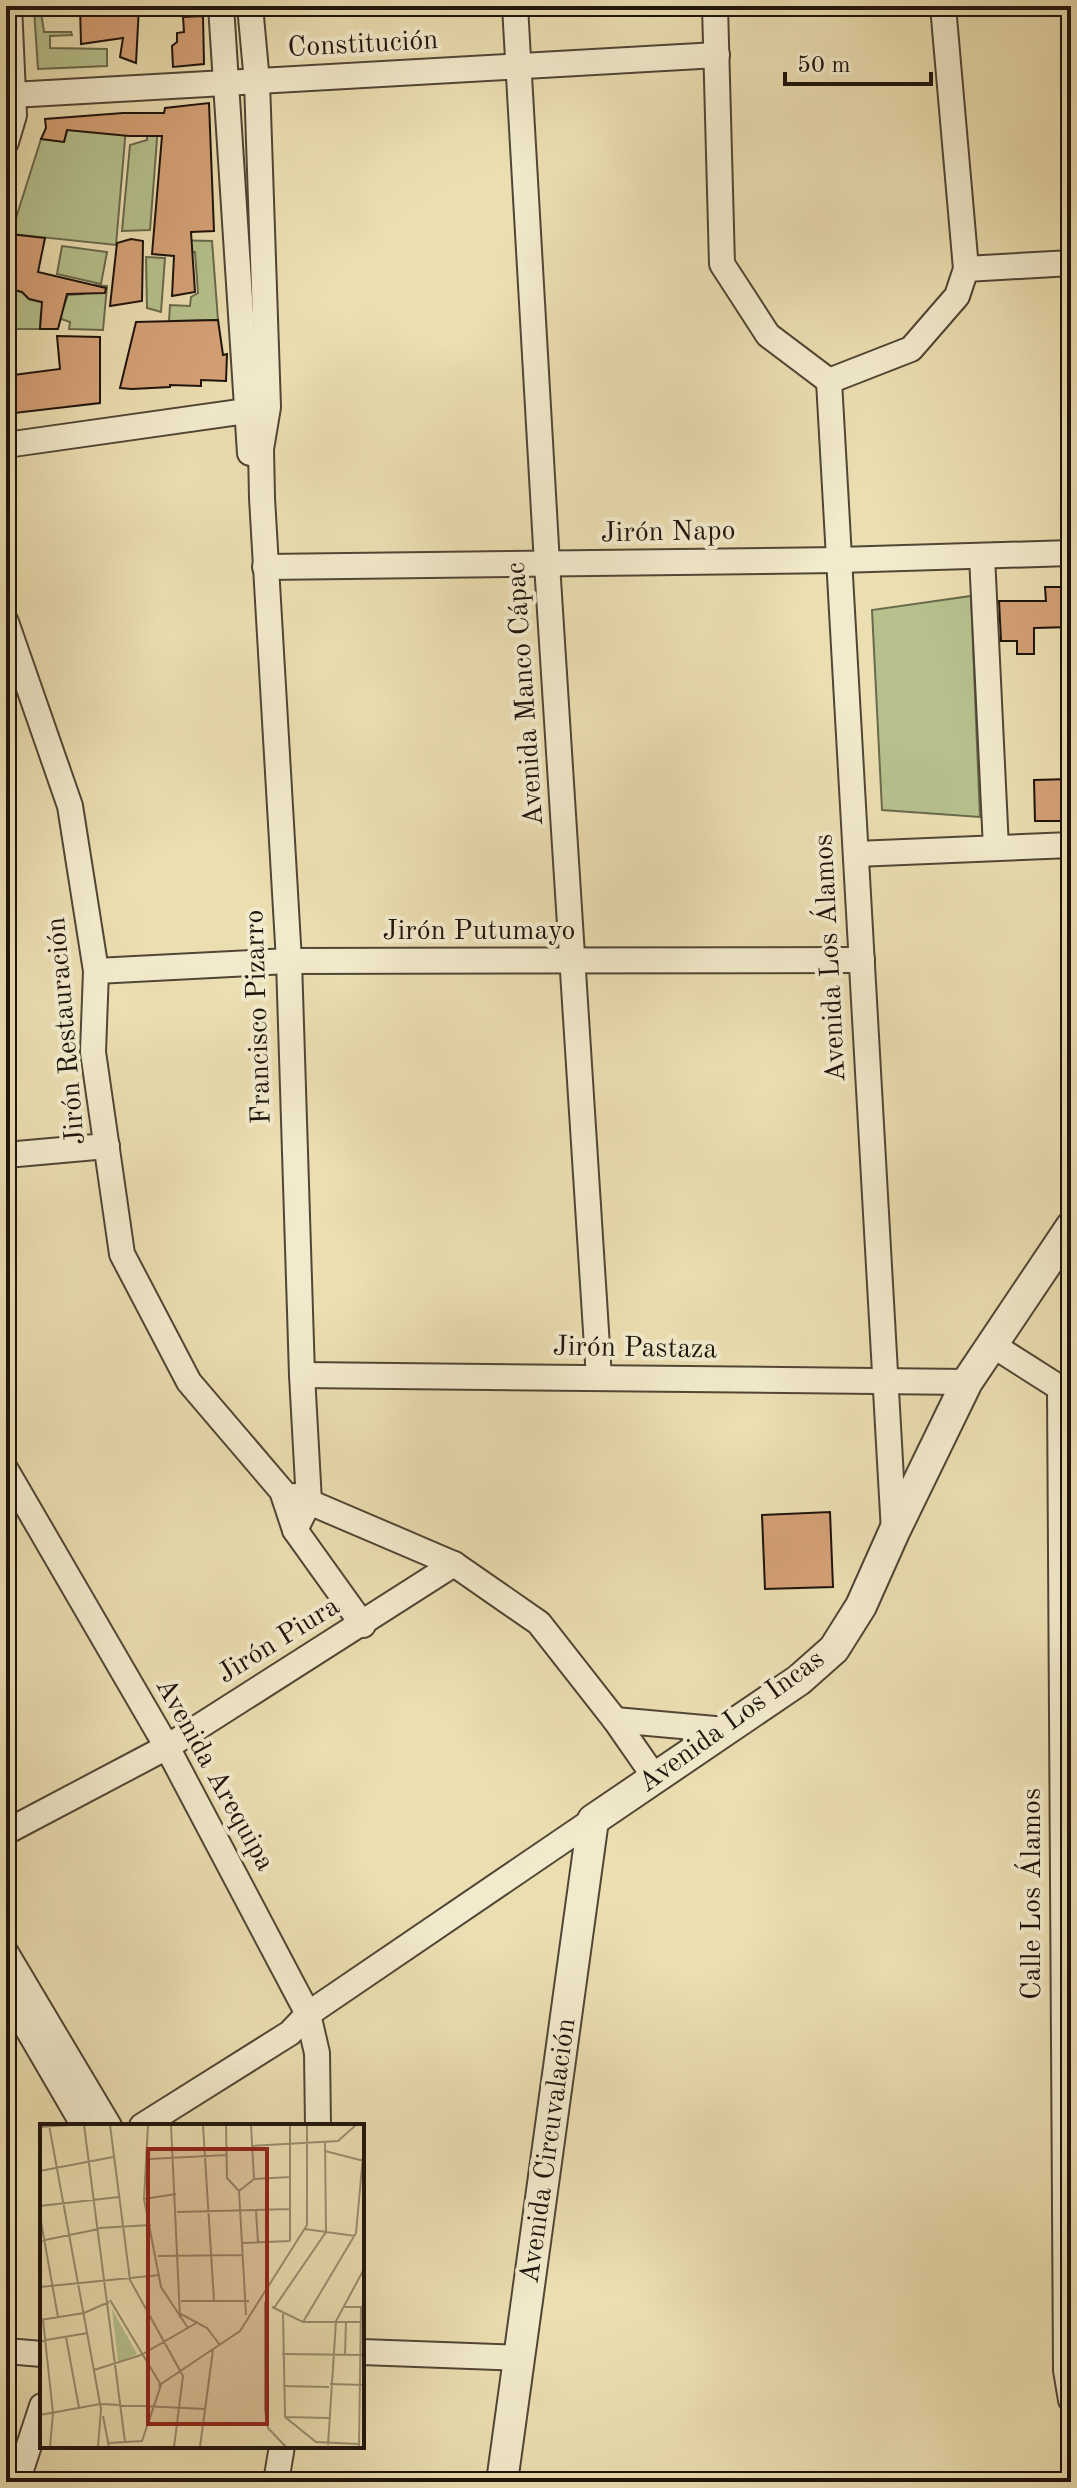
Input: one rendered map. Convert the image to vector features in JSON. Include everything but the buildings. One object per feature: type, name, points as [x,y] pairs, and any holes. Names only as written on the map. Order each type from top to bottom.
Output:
[{"type":"street","points":[[6,142],[14,115],[9,6]]},
{"type":"street","name":"Francisco Pizarro","points":[[221,6],[225,82],[258,409]]},
{"type":"street","name":"Francisco Pizarro","points":[[250,6],[257,82],[258,409],[249,450],[262,498],[289,961],[309,1502],[295,1530]]},
{"type":"street","name":"Avenida Manco Cápac","points":[[515,6],[599,1378]]},
{"type":"street","points":[[715,6],[722,264],[768,335],[829,381],[911,349],[957,296],[966,269],[943,6]]},
{"type":"street","name":"Constitución","points":[[12,95],[717,55]]},
{"type":"street","points":[[966,269],[1071,263]]},
{"type":"street","name":"Avenida Los Álamos","points":[[829,381],[894,1532]]},
{"type":"street","points":[[6,445],[258,409]]},
{"type":"street","name":"Jirón Napo","points":[[265,567],[839,560],[1071,553]]},
{"type":"street","points":[[982,556],[996,848]]},
{"type":"street","name":"Jirón Restauración","points":[[6,622],[17,687],[70,806],[96,971],[93,1052],[122,1254],[189,1382],[282,1491],[295,1530],[363,1625]]},
{"type":"street","points":[[856,854],[1071,845]]},
{"type":"street","name":"Jirón Putumayo","points":[[96,971],[289,961],[862,960]]},
{"type":"street","points":[[6,1155],[107,1146]]},
{"type":"street","name":"Avenida Los Incas","points":[[145,2124],[290,2033],[308,2014],[799,1680],[834,1649],[861,1606],[967,1382],[1071,1227]]},
{"type":"street","points":[[991,1344],[1066,1392]]},
{"type":"street","name":"Jirón Pastaza","points":[[302,1375],[967,1382]]},
{"type":"street","name":"Calle Los Álamos","points":[[1066,1392],[1066,2354],[1071,2400]]},
{"type":"street","name":"Avenida Arequipa","points":[[6,1470],[167,1747],[308,2014],[317,2053],[318,2124]]},
{"type":"street","name":"Jirón Restauración","points":[[282,1491],[454,1564],[539,1623],[615,1720],[656,1779]]},
{"type":"street","name":"Jirón Piura","points":[[6,1832],[167,1747],[363,1625],[454,1564]]},
{"type":"street","points":[[615,1720],[726,1730]]},
{"type":"street","name":"Avenida Circuvalación","points":[[502,2482],[593,1820]]},
{"type":"street","points":[[6,1953],[108,2124]]},
{"type":"street","points":[[6,1992],[83,2124]]},
{"type":"street","points":[[6,2351],[40,2354]]},
{"type":"street","points":[[364,2352],[521,2358]]},
{"type":"street","points":[[17,2482],[40,2412]]},
{"type":"street","points":[[276,2482],[282,2448]]},
{"type":"green space","points":[[34,9],[41,12],[44,32],[71,32],[72,35],[50,36],[50,48],[107,49],[107,66],[38,69]]},
{"type":"green space","points":[[159,113],[150,230],[122,231],[130,145],[147,140],[147,114]]},
{"type":"green space","points":[[127,116],[116,245],[11,234],[41,139],[64,142],[67,130]]},
{"type":"green space","points":[[168,240],[212,241],[218,320],[169,321],[170,305],[190,306],[191,297],[198,293],[195,252],[170,253]]},
{"type":"green space","points":[[62,246],[107,252],[101,284],[57,274]]},
{"type":"green space","points":[[146,257],[165,258],[161,312],[147,308]]},
{"type":"green space","points":[[90,285],[107,286],[103,330],[69,329],[70,322],[41,312],[40,329],[13,329],[13,313],[6,312],[6,288],[22,292],[29,299],[63,308],[68,295],[83,294]]},
{"type":"green space","points":[[971,596],[980,817],[882,810],[872,610]]}]
